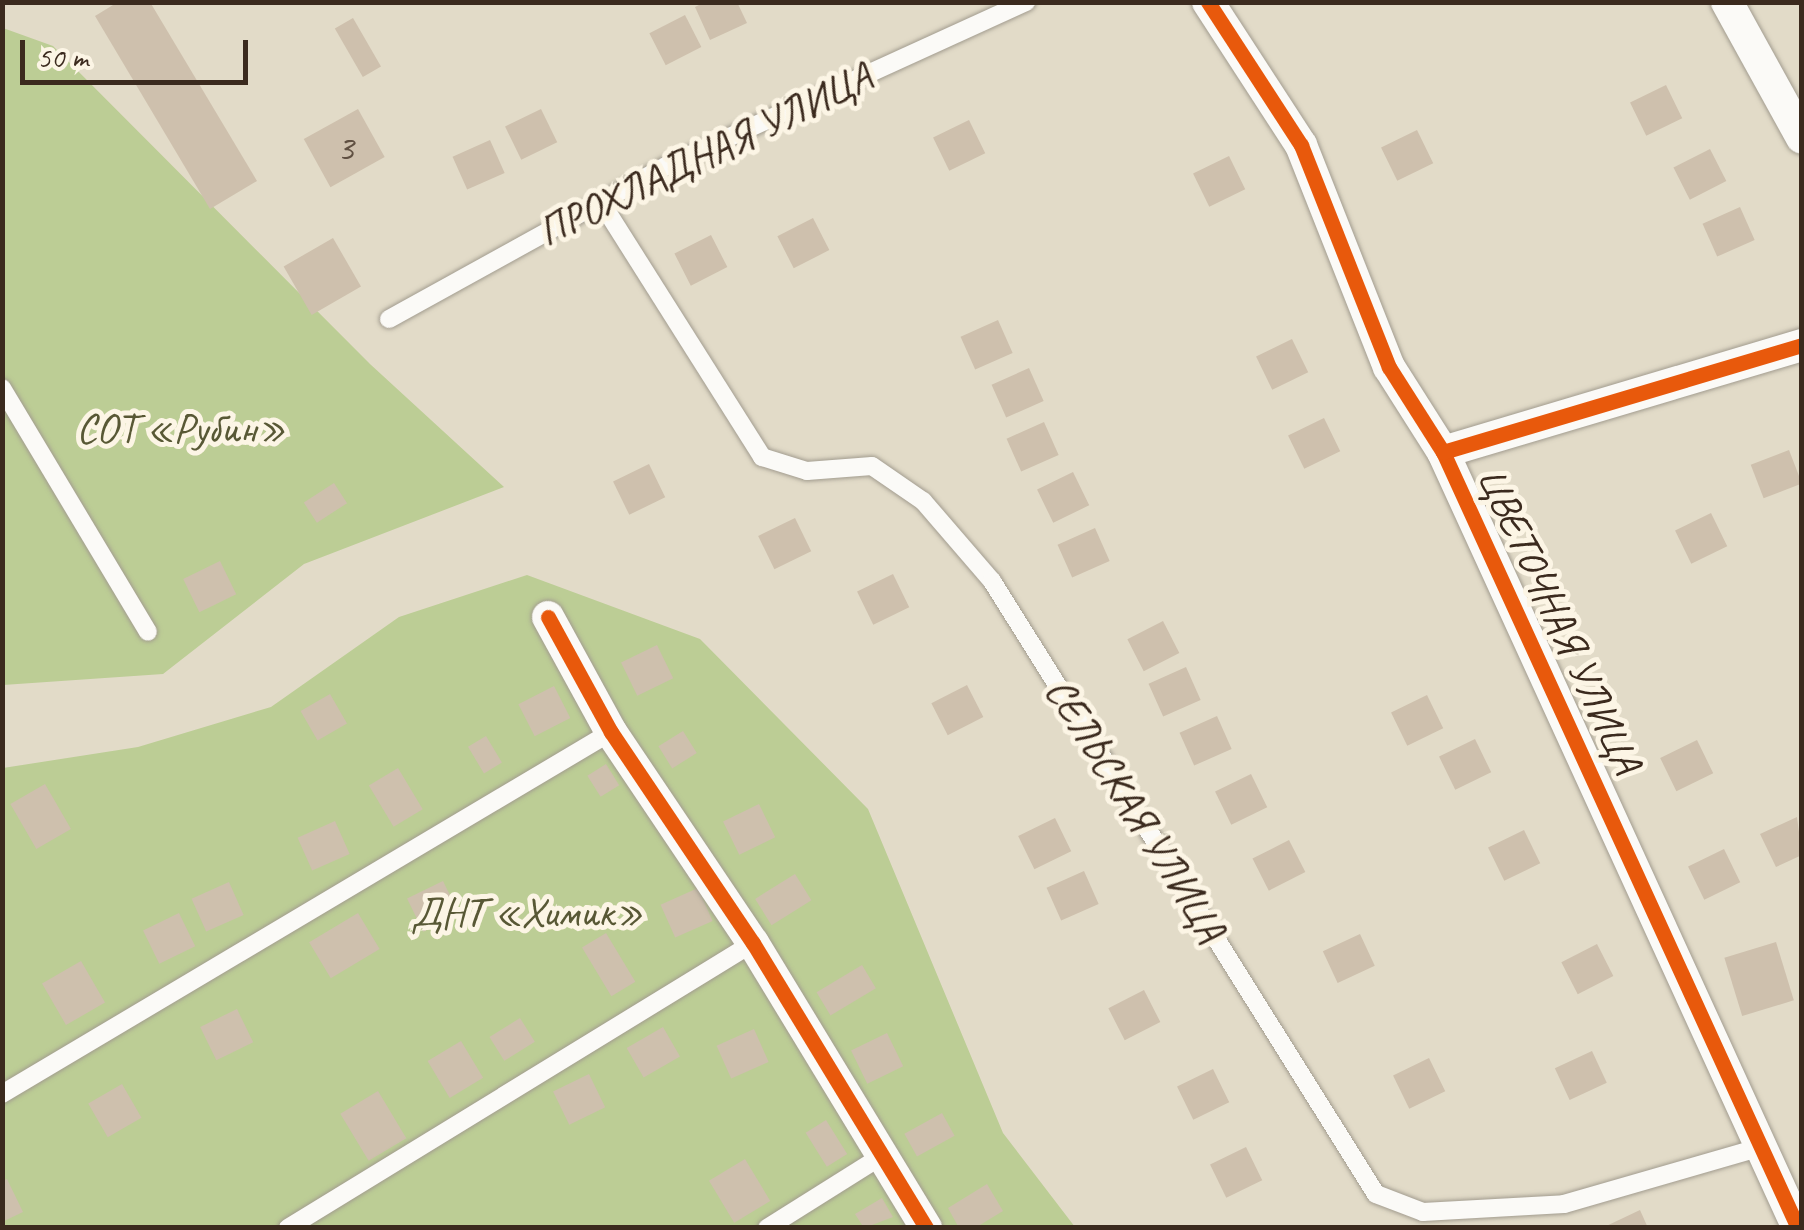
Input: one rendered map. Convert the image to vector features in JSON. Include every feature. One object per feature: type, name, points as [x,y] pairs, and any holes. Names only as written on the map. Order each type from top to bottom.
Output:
[{"type":"street","name":"ЦВЕТОЧНАЯ УЛИЦА","points":[[1208,2],[1301,145],[1389,366],[1443,452],[1798,1228]]},
{"type":"street","points":[[1727,2],[1802,138]]},
{"type":"street","points":[[1443,452],[1802,344]]},
{"type":"street","points":[[548,617],[611,732],[753,944],[926,1228]]},
{"type":"lane","name":"ПРОХЛАДНАЯ УЛИЦА","points":[[389,319],[601,202],[1026,2]]},
{"type":"lane","name":"СЕЛЬСКАЯ УЛИЦА","points":[[601,202],[762,457],[807,471],[872,466],[923,501],[992,581],[1376,1194],[1424,1212],[1564,1204],[1762,1147]]},
{"type":"lane","points":[[2,388],[148,632]]},
{"type":"lane","points":[[2,1094],[611,732]]},
{"type":"lane","points":[[288,1228],[753,944]]},
{"type":"lane","points":[[768,1228],[882,1156]]},
{"type":"green space","name":"СОТ «Рубин»","points":[[3,28],[53,46],[370,364],[504,487],[304,564],[163,674],[3,685]]},
{"type":"green space","name":"ДНТ «Химик»","points":[[527,575],[700,639],[868,809],[1003,1133],[1075,1227],[3,1228],[3,768],[138,747],[271,707],[399,617]]},
{"type":"building","points":[[118,2],[150,2],[257,181],[210,209],[95,16]]},
{"type":"building","points":[[705,2],[737,2],[747,23],[710,40],[695,7]]},
{"type":"building","points":[[685,15],[701,47],[666,65],[649,33]]},
{"type":"building","points":[[353,18],[381,66],[363,77],[335,28]]},
{"type":"building","points":[[1666,85],[1682,118],[1646,136],[1630,103]]},
{"type":"building","points":[[358,109],[385,157],[330,187],[304,139]]},
{"type":"building","points":[[541,109],[557,142],[521,160],[505,127]]},
{"type":"building","points":[[969,120],[985,153],[949,171],[933,138]]},
{"type":"building","points":[[1417,130],[1433,163],[1397,181],[1381,148]]},
{"type":"building","points":[[490,140],[505,173],[467,190],[453,157]]},
{"type":"building","points":[[1710,149],[1726,181],[1690,200],[1673,168]]},
{"type":"building","points":[[1229,156],[1245,189],[1209,207],[1193,174]]},
{"type":"building","points":[[1740,207],[1755,240],[1717,257],[1703,224]]},
{"type":"building","points":[[813,218],[829,250],[794,268],[777,236]]},
{"type":"building","points":[[711,235],[727,267],[691,286],[674,254]]},
{"type":"building","points":[[333,238],[361,286],[312,315],[284,266]]},
{"type":"building","points":[[998,320],[1013,353],[975,370],[961,337]]},
{"type":"building","points":[[1292,339],[1308,372],[1272,390],[1256,357]]},
{"type":"building","points":[[1029,368],[1044,401],[1006,418],[992,385]]},
{"type":"building","points":[[1324,418],[1340,451],[1304,469],[1288,436]]},
{"type":"building","points":[[1044,422],[1059,455],[1021,472],[1007,439]]},
{"type":"building","points":[[1789,450],[1802,484],[1764,498],[1751,465]]},
{"type":"building","points":[[649,464],[665,497],[629,515],[613,482]]},
{"type":"building","points":[[1073,472],[1089,505],[1053,523],[1037,490]]},
{"type":"building","points":[[334,483],[347,503],[317,523],[304,503]]},
{"type":"building","points":[[1711,513],[1727,546],[1691,564],[1675,531]]},
{"type":"building","points":[[795,518],[811,551],[774,569],[758,536]]},
{"type":"building","points":[[1095,528],[1110,561],[1072,578],[1058,545]]},
{"type":"building","points":[[220,561],[236,594],[199,612],[183,579]]},
{"type":"building","points":[[893,574],[909,607],[873,625],[857,592]]},
{"type":"building","points":[[1163,621],[1179,653],[1144,671],[1127,639]]},
{"type":"building","points":[[657,645],[673,678],[637,696],[621,663]]},
{"type":"building","points":[[1186,667],[1201,700],[1163,717],[1149,684]]},
{"type":"building","points":[[967,685],[983,717],[948,735],[931,703]]},
{"type":"building","points":[[554,686],[570,718],[535,736],[518,704]]},
{"type":"building","points":[[330,694],[347,723],[318,740],[301,711]]},
{"type":"building","points":[[1427,695],[1443,728],[1407,746],[1391,713]]},
{"type":"building","points":[[1217,716],[1232,749],[1194,766],[1180,733]]},
{"type":"building","points":[[683,731],[697,753],[672,768],[658,746]]},
{"type":"building","points":[[486,736],[502,763],[484,773],[468,747]]},
{"type":"building","points":[[1475,739],[1491,772],[1455,790],[1439,757]]},
{"type":"building","points":[[1697,740],[1713,773],[1676,791],[1660,758]]},
{"type":"building","points":[[606,764],[619,785],[601,797],[587,776]]},
{"type":"building","points":[[398,768],[423,809],[394,827],[369,786]]},
{"type":"building","points":[[1251,774],[1267,807],[1231,825],[1215,792]]},
{"type":"building","points":[[45,784],[71,829],[36,849],[10,804]]},
{"type":"building","points":[[759,804],[775,837],[739,855],[723,822]]},
{"type":"building","points":[[1797,817],[1802,855],[1776,867],[1760,834]]},
{"type":"building","points":[[1055,818],[1071,851],[1034,869],[1018,836]]},
{"type":"building","points":[[335,821],[350,854],[312,871],[298,838]]},
{"type":"building","points":[[1524,830],[1540,863],[1504,881],[1488,848]]},
{"type":"building","points":[[1289,840],[1305,872],[1269,891],[1252,859]]},
{"type":"building","points":[[1724,849],[1740,882],[1704,900],[1688,867]]},
{"type":"building","points":[[1084,871],[1099,904],[1061,921],[1047,888]]},
{"type":"building","points":[[795,874],[811,900],[772,925],[755,899]]},
{"type":"building","points":[[443,881],[459,914],[423,932],[407,899]]},
{"type":"building","points":[[229,882],[244,915],[206,932],[192,899]]},
{"type":"building","points":[[698,888],[713,921],[675,938],[661,905]]},
{"type":"building","points":[[179,913],[195,946],[159,964],[143,931]]},
{"type":"building","points":[[358,913],[380,949],[331,978],[309,942]]},
{"type":"building","points":[[606,933],[635,982],[611,996],[582,947]]},
{"type":"building","points":[[1360,934],[1375,966],[1338,983],[1323,951]]},
{"type":"building","points":[[1776,942],[1794,1000],[1742,1016],[1724,958]]},
{"type":"building","points":[[1597,944],[1613,976],[1578,994],[1561,962]]},
{"type":"building","points":[[81,961],[105,1003],[66,1025],[42,984]]},
{"type":"building","points":[[862,965],[876,988],[830,1015],[817,992]]},
{"type":"building","points":[[1144,990],[1160,1022],[1125,1040],[1108,1008]]},
{"type":"building","points":[[237,1009],[253,1042],[216,1060],[200,1027]]},
{"type":"building","points":[[520,1018],[535,1042],[504,1061],[489,1037]]},
{"type":"building","points":[[663,1027],[680,1056],[644,1077],[627,1048]]},
{"type":"building","points":[[754,1029],[769,1062],[731,1079],[717,1046]]},
{"type":"building","points":[[887,1033],[903,1066],[867,1084],[851,1051]]},
{"type":"building","points":[[461,1041],[483,1078],[450,1098],[428,1061]]},
{"type":"building","points":[[1592,1051],[1607,1083],[1570,1100],[1555,1068]]},
{"type":"building","points":[[1429,1058],[1445,1091],[1409,1109],[1393,1076]]},
{"type":"building","points":[[1213,1069],[1229,1102],[1193,1120],[1177,1087]]},
{"type":"building","points":[[589,1074],[605,1107],[569,1125],[553,1092]]},
{"type":"building","points":[[122,1084],[142,1118],[108,1137],[88,1104]]},
{"type":"building","points":[[378,1091],[406,1138],[369,1161],[340,1114]]},
{"type":"building","points":[[942,1113],[955,1136],[917,1157],[904,1134]]},
{"type":"building","points":[[826,1120],[847,1154],[827,1167],[806,1133]]},
{"type":"building","points":[[1246,1147],[1262,1180],[1226,1198],[1210,1165]]},
{"type":"building","points":[[745,1159],[770,1201],[734,1223],[709,1181]]},
{"type":"building","points":[[7,1179],[23,1212],[2,1222],[2,1181]]},
{"type":"building","points":[[987,1184],[1003,1211],[975,1228],[959,1228],[948,1208]]},
{"type":"building","points":[[882,1198],[893,1217],[864,1228],[855,1214]]},
{"type":"building","points":[[1640,1210],[1648,1228],[1602,1228]]},
{"type":"cycle path","points":[[1208,2],[1301,145],[1389,367],[1443,452],[1798,1228]]},
{"type":"cycle path","points":[[1443,452],[1802,345]]},
{"type":"cycle path","points":[[548,617],[611,732],[753,943],[926,1228]]}]
